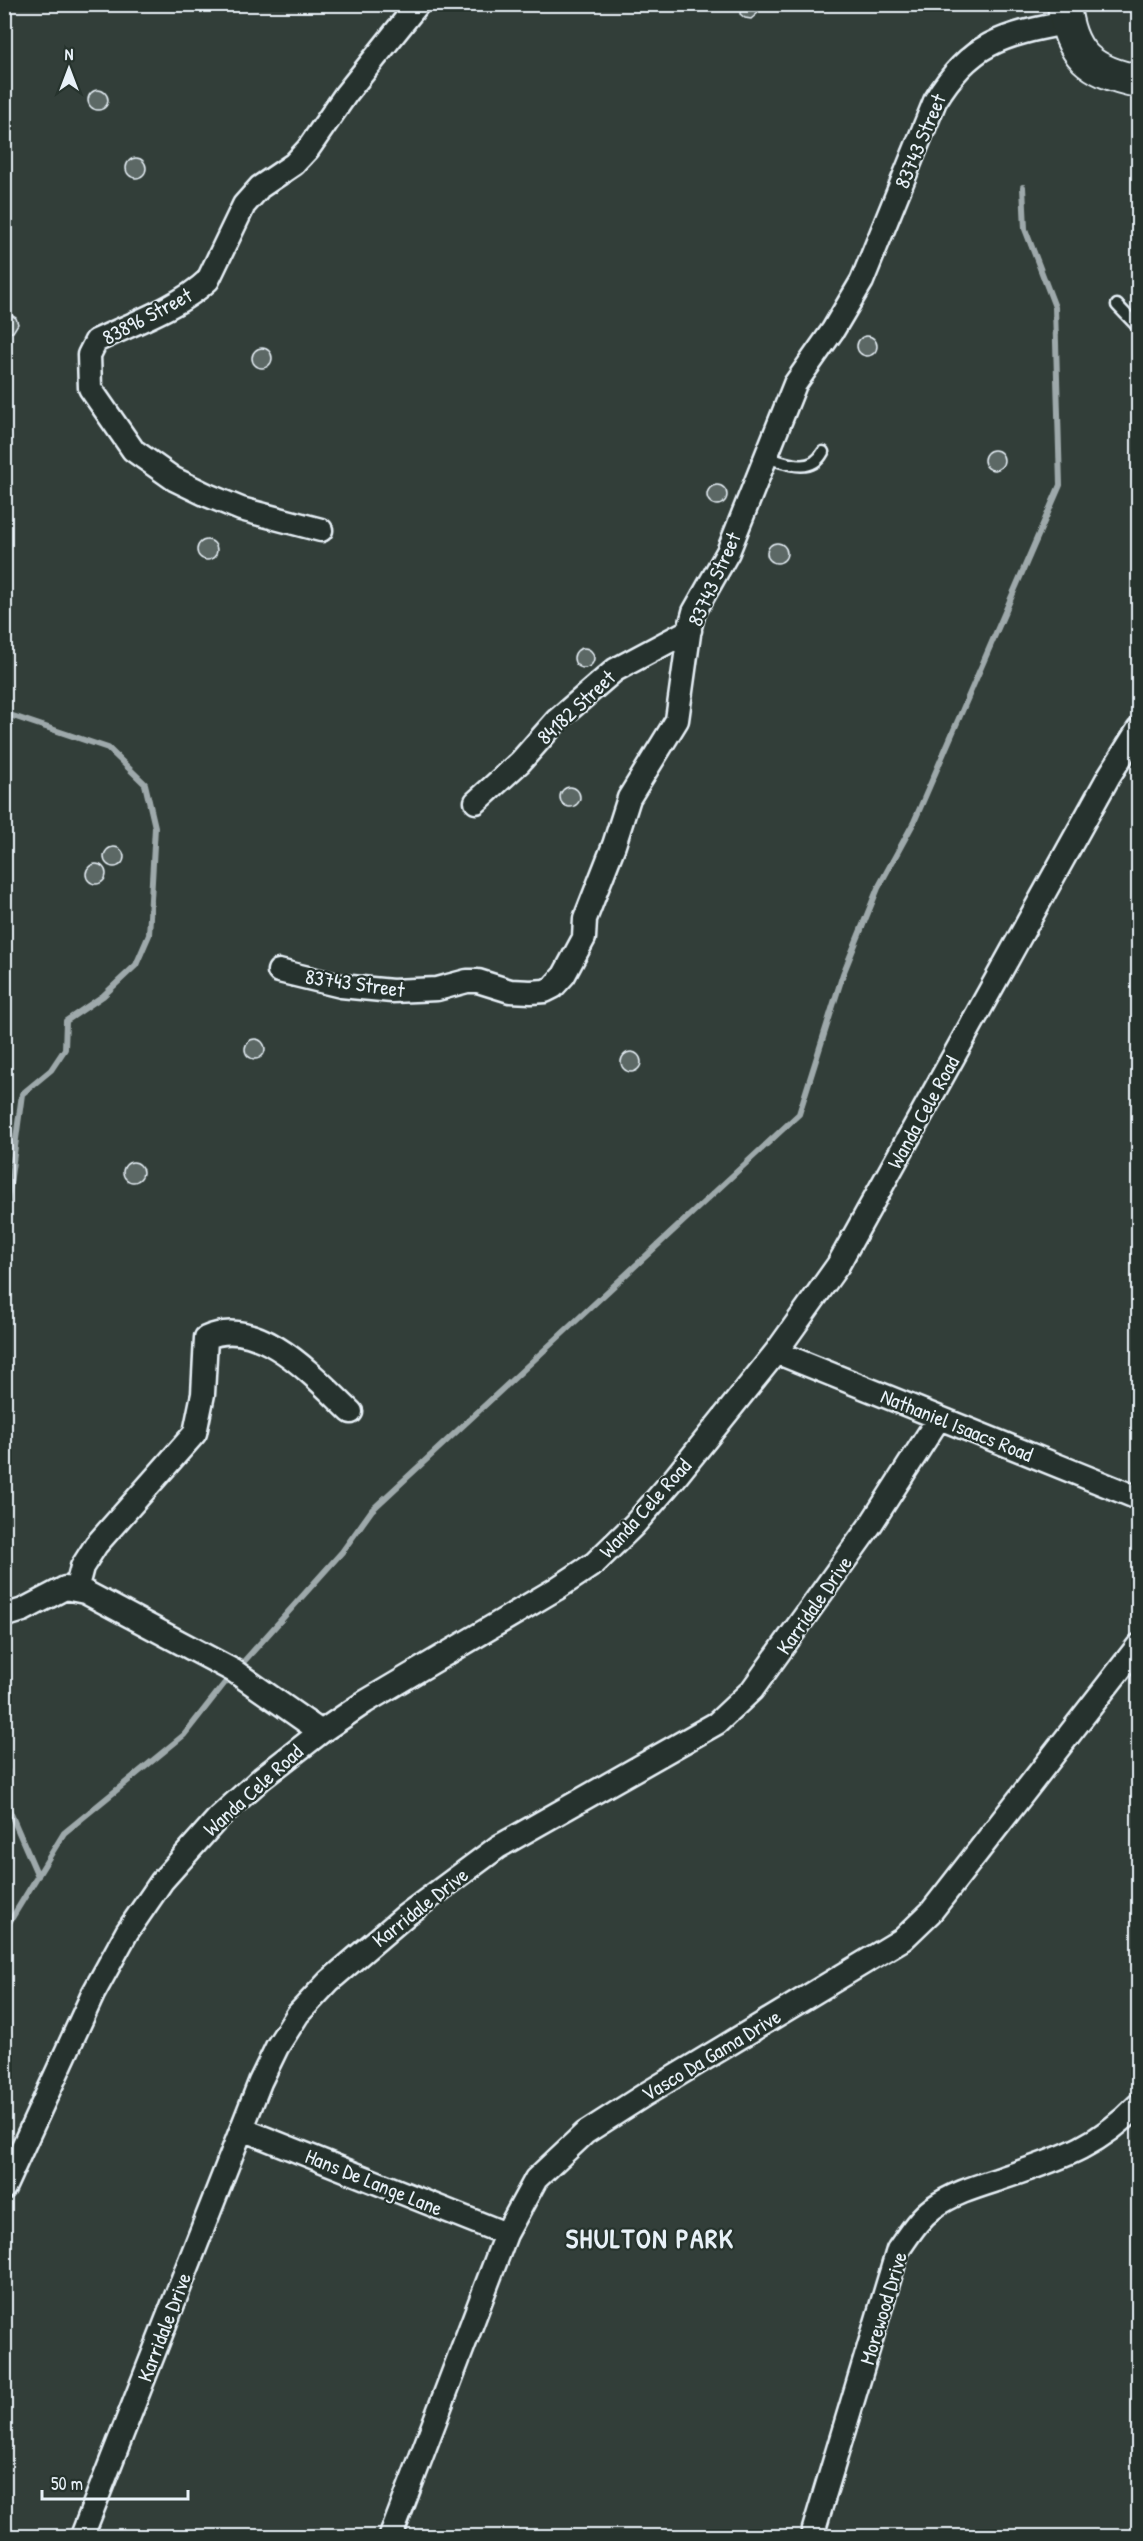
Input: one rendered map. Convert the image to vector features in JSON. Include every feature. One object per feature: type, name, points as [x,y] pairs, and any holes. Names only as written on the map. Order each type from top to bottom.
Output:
[{"type":"street","name":"83896 Street","points":[[321,530],[241,509],[207,495],[174,479],[133,450],[90,388],[89,355],[96,341],[181,299],[208,280],[244,205],[260,187],[294,164],[308,149],[346,94],[418,4]]},
{"type":"street","points":[[1065,14],[1071,39],[1086,60],[1108,75],[1138,81]]},
{"type":"street","name":"83743 Street","points":[[279,971],[333,984],[392,991],[437,989],[467,981],[478,981],[510,990],[531,992],[545,991],[553,987],[573,962],[584,938],[585,919],[629,798],[677,720],[694,612],[728,552],[795,384],[833,330],[862,281],[935,101],[950,76],[984,46],[1065,14]]},
{"type":"street","name":"84182 Street","points":[[476,802],[520,762],[557,720],[615,670],[690,630]]},
{"type":"street","name":"Wanda Cele Road","points":[[4,2188],[93,1994],[127,1932],[162,1881],[219,1817],[262,1778],[321,1732],[365,1702],[556,1589],[595,1563],[634,1525],[674,1479],[776,1352],[838,1265],[1104,786],[1138,730]]},
{"type":"street","points":[[76,1590],[82,1568],[96,1545],[195,1433],[203,1394],[206,1338],[216,1333],[227,1333],[257,1338],[284,1351],[351,1412]]},
{"type":"street","name":"Nathaniel Isaacs Road","points":[[776,1352],[1138,1498]]},
{"type":"street","name":"Karridale Drive","points":[[82,2536],[242,2129],[277,2047],[298,2014],[329,1981],[405,1916],[498,1847],[717,1723],[752,1690],[871,1524],[939,1418]]},
{"type":"street","points":[[4,1616],[23,1610],[65,1588],[85,1592],[234,1671],[321,1732]]},
{"type":"street","name":"Vasco Da Gama Drive","points":[[391,2536],[506,2234],[536,2179],[585,2133],[903,1939],[931,1912],[1138,1646]]},
{"type":"street","name":"Morewood Drive","points":[[812,2536],[898,2250],[912,2229],[933,2208],[962,2192],[1082,2149],[1112,2130],[1138,2105]]},
{"type":"street","name":"Hans De Lange Lane","points":[[242,2129],[506,2234]]},
{"type":"lane","points":[[1117,304],[1138,327]]},
{"type":"lane","points":[[766,458],[801,467],[815,462],[823,452]]},
{"type":"building","points":[[741,4],[758,4],[758,13],[751,19],[745,18],[740,14]]},
{"type":"building","points":[[98,90],[105,93],[108,100],[105,107],[98,110],[91,107],[88,100],[91,93]]},
{"type":"building","points":[[136,158],[143,161],[146,168],[143,175],[136,178],[129,175],[126,168],[129,161]]},
{"type":"building","points":[[8,313],[16,318],[18,324],[13,332],[7,333],[4,332],[4,314]]},
{"type":"building","points":[[867,336],[874,339],[877,346],[874,353],[867,356],[860,353],[857,346],[860,339]]},
{"type":"building","points":[[262,348],[269,351],[272,358],[269,365],[262,368],[255,365],[252,358],[255,351]]},
{"type":"building","points":[[994,450],[1001,453],[1004,460],[1001,467],[994,470],[987,467],[984,460],[987,453]]},
{"type":"building","points":[[717,485],[724,488],[727,495],[724,502],[717,505],[710,502],[707,495],[710,488]]},
{"type":"building","points":[[207,540],[214,543],[217,550],[214,557],[207,560],[200,557],[197,550],[200,543]]},
{"type":"building","points":[[777,543],[784,546],[787,553],[784,560],[777,563],[770,560],[767,553],[770,546]]},
{"type":"building","points":[[584,648],[591,651],[594,658],[591,665],[584,668],[577,665],[574,658],[577,651]]},
{"type":"building","points":[[570,787],[577,790],[580,797],[577,804],[570,807],[563,804],[560,797],[563,790]]},
{"type":"building","points":[[114,847],[121,850],[124,857],[121,864],[114,867],[107,864],[104,857],[107,850]]},
{"type":"building","points":[[96,864],[103,867],[106,874],[103,881],[96,884],[89,881],[86,874],[89,867]]},
{"type":"building","points":[[255,1039],[262,1042],[265,1049],[262,1056],[255,1059],[248,1056],[245,1049],[248,1042]]},
{"type":"building","points":[[631,1052],[638,1055],[641,1062],[638,1069],[631,1072],[624,1069],[621,1062],[624,1055]]},
{"type":"building","points":[[133,1162],[140,1165],[143,1172],[140,1179],[133,1182],[126,1179],[123,1172],[126,1165]]},
{"type":"waterway","points":[[238,1668],[342,1552],[372,1510],[799,1114],[843,974],[878,888],[914,822],[1060,485],[1055,307],[1025,229],[1023,187]]},
{"type":"waterway","points":[[4,713],[108,748],[145,784],[155,827],[149,935],[136,965],[103,996],[66,1021],[65,1049],[51,1070],[22,1094],[8,1199],[4,1288]]},
{"type":"waterway","points":[[4,1931],[64,1833],[184,1735],[231,1675]]},
{"type":"waterway","points":[[4,1768],[7,1771],[7,1805],[38,1876]]},
{"type":"district","name":"SHULTON PARK","points":[[650,2238]]}]
